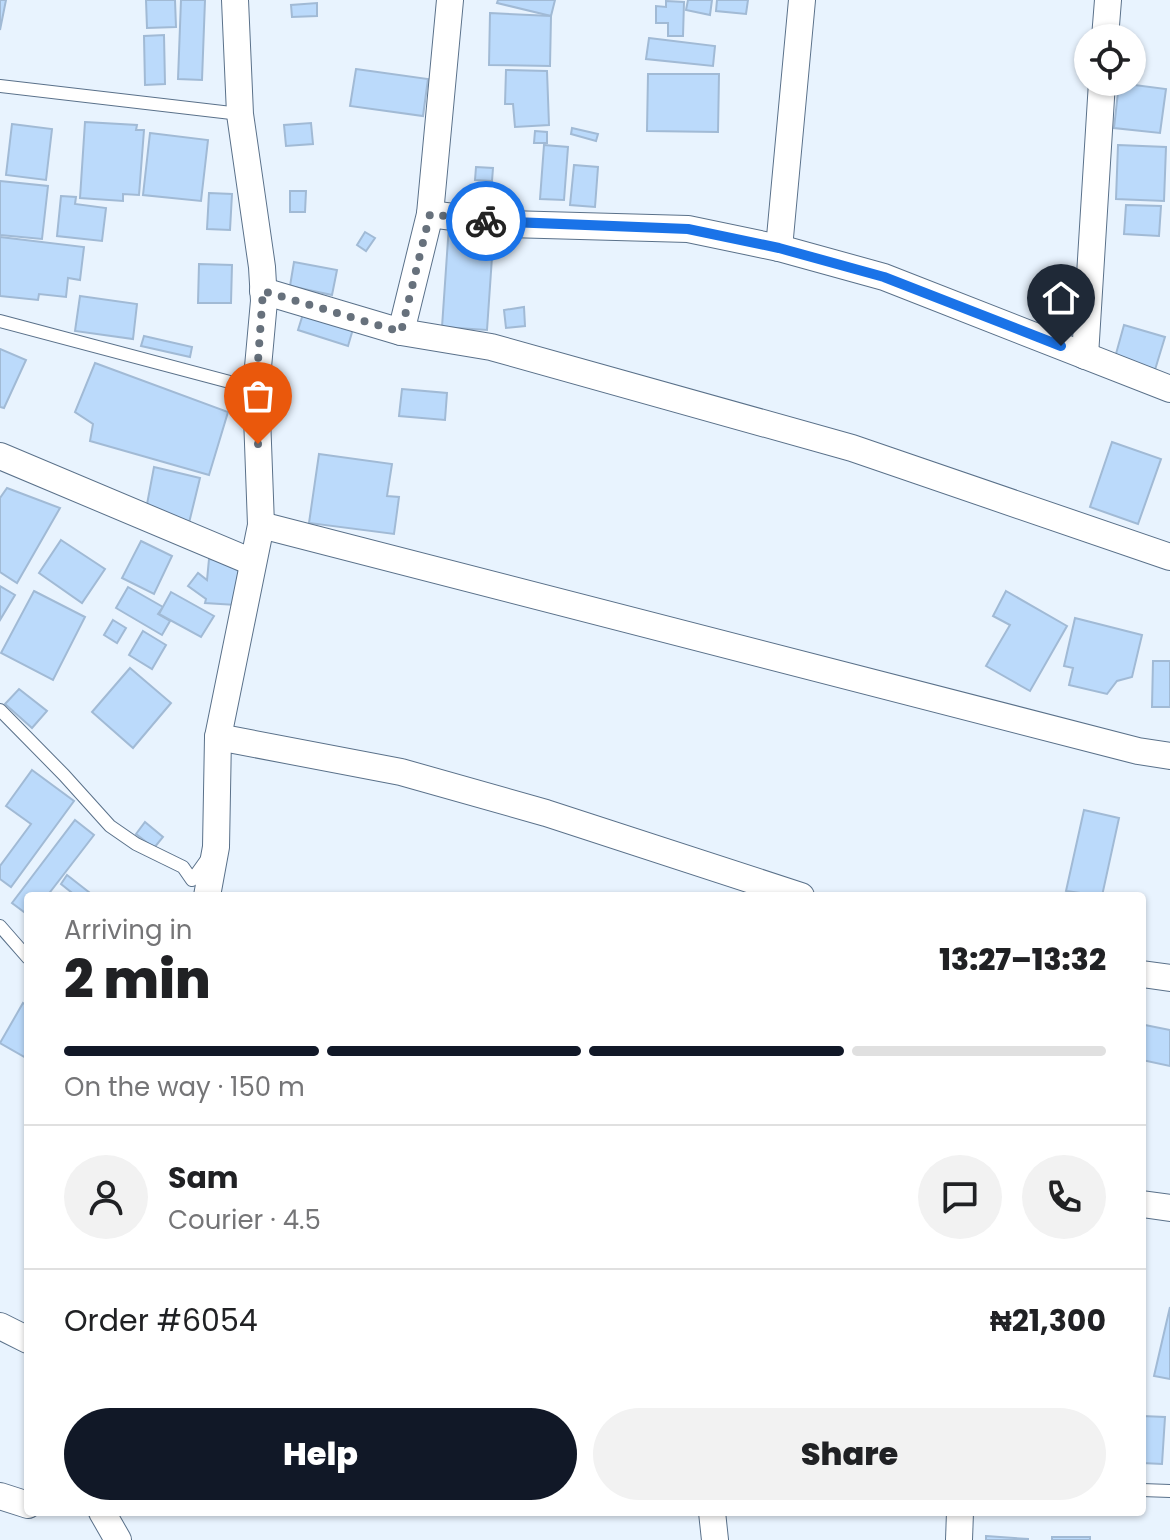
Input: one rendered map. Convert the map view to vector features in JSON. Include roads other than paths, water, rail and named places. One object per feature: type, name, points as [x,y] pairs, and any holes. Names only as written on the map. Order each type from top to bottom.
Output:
[{"type":"street","points":[[208,892],[216,847],[218,737],[261,525],[256,389],[263,291],[240,114],[235,0]]},
{"type":"street","points":[[401,332],[430,214],[450,0]]},
{"type":"street","points":[[779,248],[802,0]]},
{"type":"street","points":[[1106,24],[1108,0]]},
{"type":"street","points":[[1085,356],[1101,96]]},
{"type":"street","points":[[430,214],[507,224],[688,229],[779,248],[884,277],[1170,389]]},
{"type":"street","points":[[263,291],[401,332],[491,347],[852,448],[1170,557]]},
{"type":"street","points":[[0,456],[252,562]]},
{"type":"street","points":[[261,525],[1138,751],[1170,756]]},
{"type":"street","points":[[218,737],[401,772],[546,813],[789,892]]},
{"type":"street","points":[[1146,975],[1170,978]]},
{"type":"street","points":[[1146,1205],[1170,1208]]},
{"type":"street","points":[[0,1326],[24,1338]]},
{"type":"street","points":[[0,1496],[24,1504]]},
{"type":"street","points":[[104,1516],[118,1540]]},
{"type":"street","points":[[712,1516],[715,1540]]},
{"type":"street","points":[[959,1540],[960,1516]]},
{"type":"lane","points":[[0,86],[240,114]]},
{"type":"lane","points":[[0,321],[256,389]]},
{"type":"lane","points":[[0,710],[110,826],[136,844],[183,867],[192,880],[216,847]]},
{"type":"lane","points":[[0,926],[24,953]]},
{"type":"lane","points":[[1146,1490],[1170,1491]]}]
